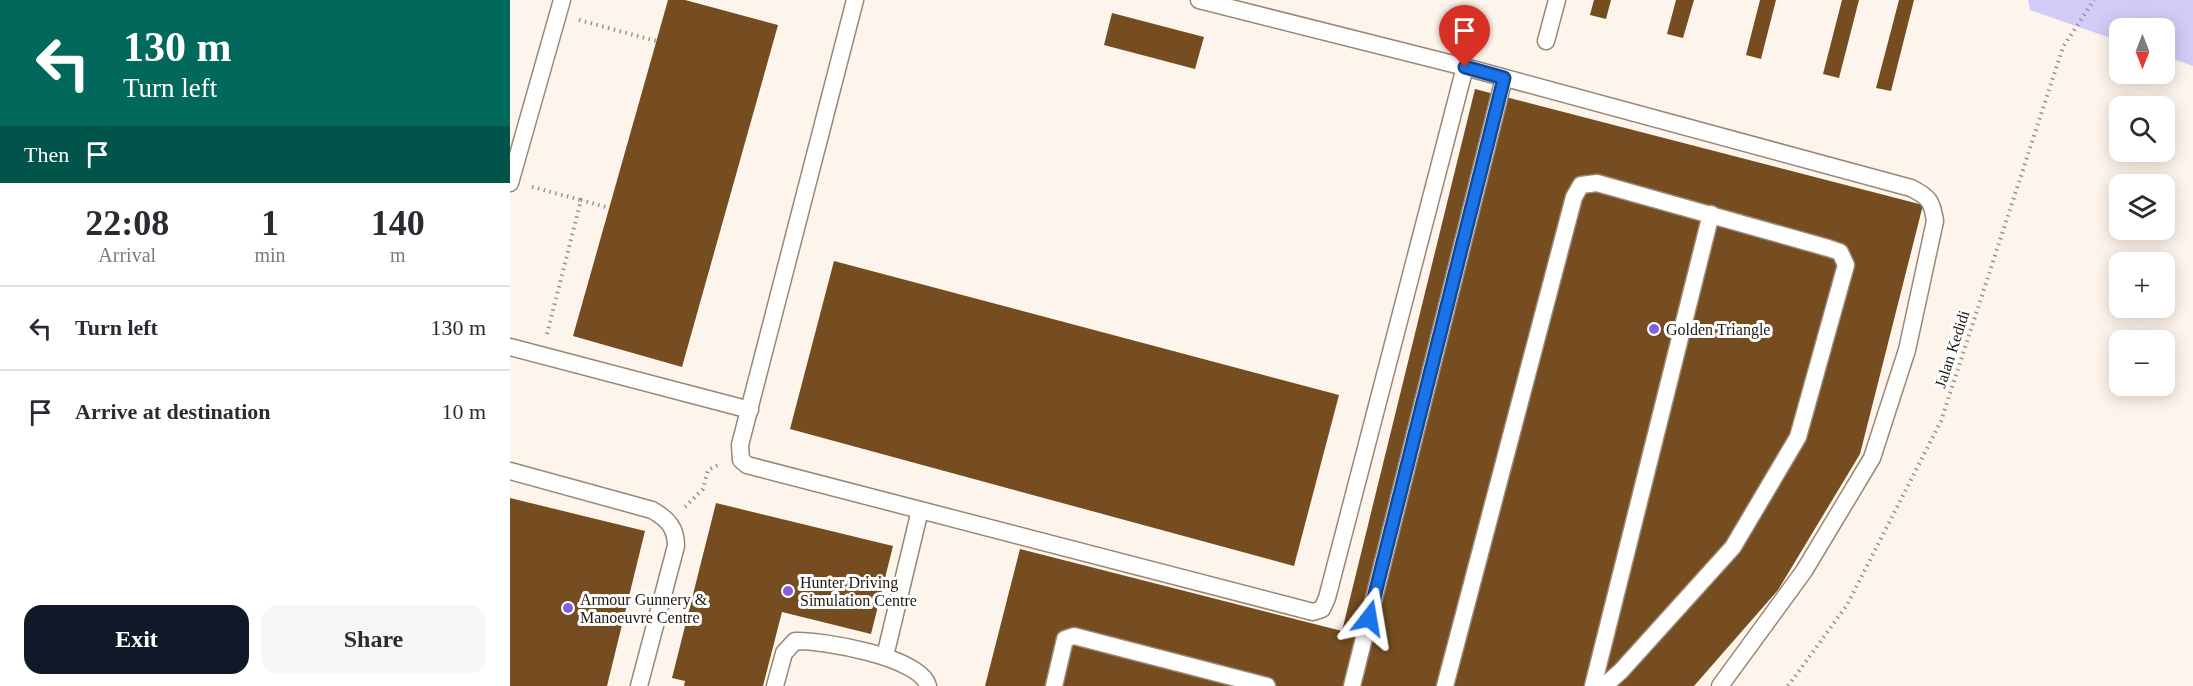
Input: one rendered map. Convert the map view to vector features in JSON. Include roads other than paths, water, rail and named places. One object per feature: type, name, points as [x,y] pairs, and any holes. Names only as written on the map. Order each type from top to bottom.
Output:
[{"type":"lane","points":[[855,0],[740,445],[741,460],[747,465],[1313,612],[1322,609],[1327,598],[1465,67]]},
{"type":"lane","points":[[1199,0],[1465,67],[1911,188],[1925,195],[1932,205],[1935,220],[1907,350],[1872,458],[1804,572],[1720,686]]},
{"type":"lane","points":[[1546,41],[1557,0]]},
{"type":"lane","points":[[510,182],[517,134],[560,7]]},
{"type":"lane","points":[[1352,686],[1504,78]]},
{"type":"lane","points":[[1445,686],[1574,197],[1581,185],[1598,183],[1828,248],[1839,252],[1846,265],[1798,437],[1733,547],[1621,671],[1604,686]]},
{"type":"lane","points":[[1593,686],[1711,214]]},
{"type":"lane","points":[[510,347],[750,410]]},
{"type":"lane","points":[[510,471],[652,510],[670,523],[676,535],[676,546],[639,686]]},
{"type":"lane","points":[[885,656],[920,510]]},
{"type":"lane","points":[[1054,686],[1065,639],[1074,636],[1216,680],[1267,686]]},
{"type":"lane","points":[[775,686],[784,653],[795,641],[810,640],[885,656],[916,670],[928,686]]},
{"type":"place","name":"Golden Triangle","points":[[1654,329]]},
{"type":"place","name":"Hunter Driving Simulation Centre","points":[[788,591]]},
{"type":"place","name":"Armour Gunnery & Manoeuvre Centre","points":[[568,608]]}]
